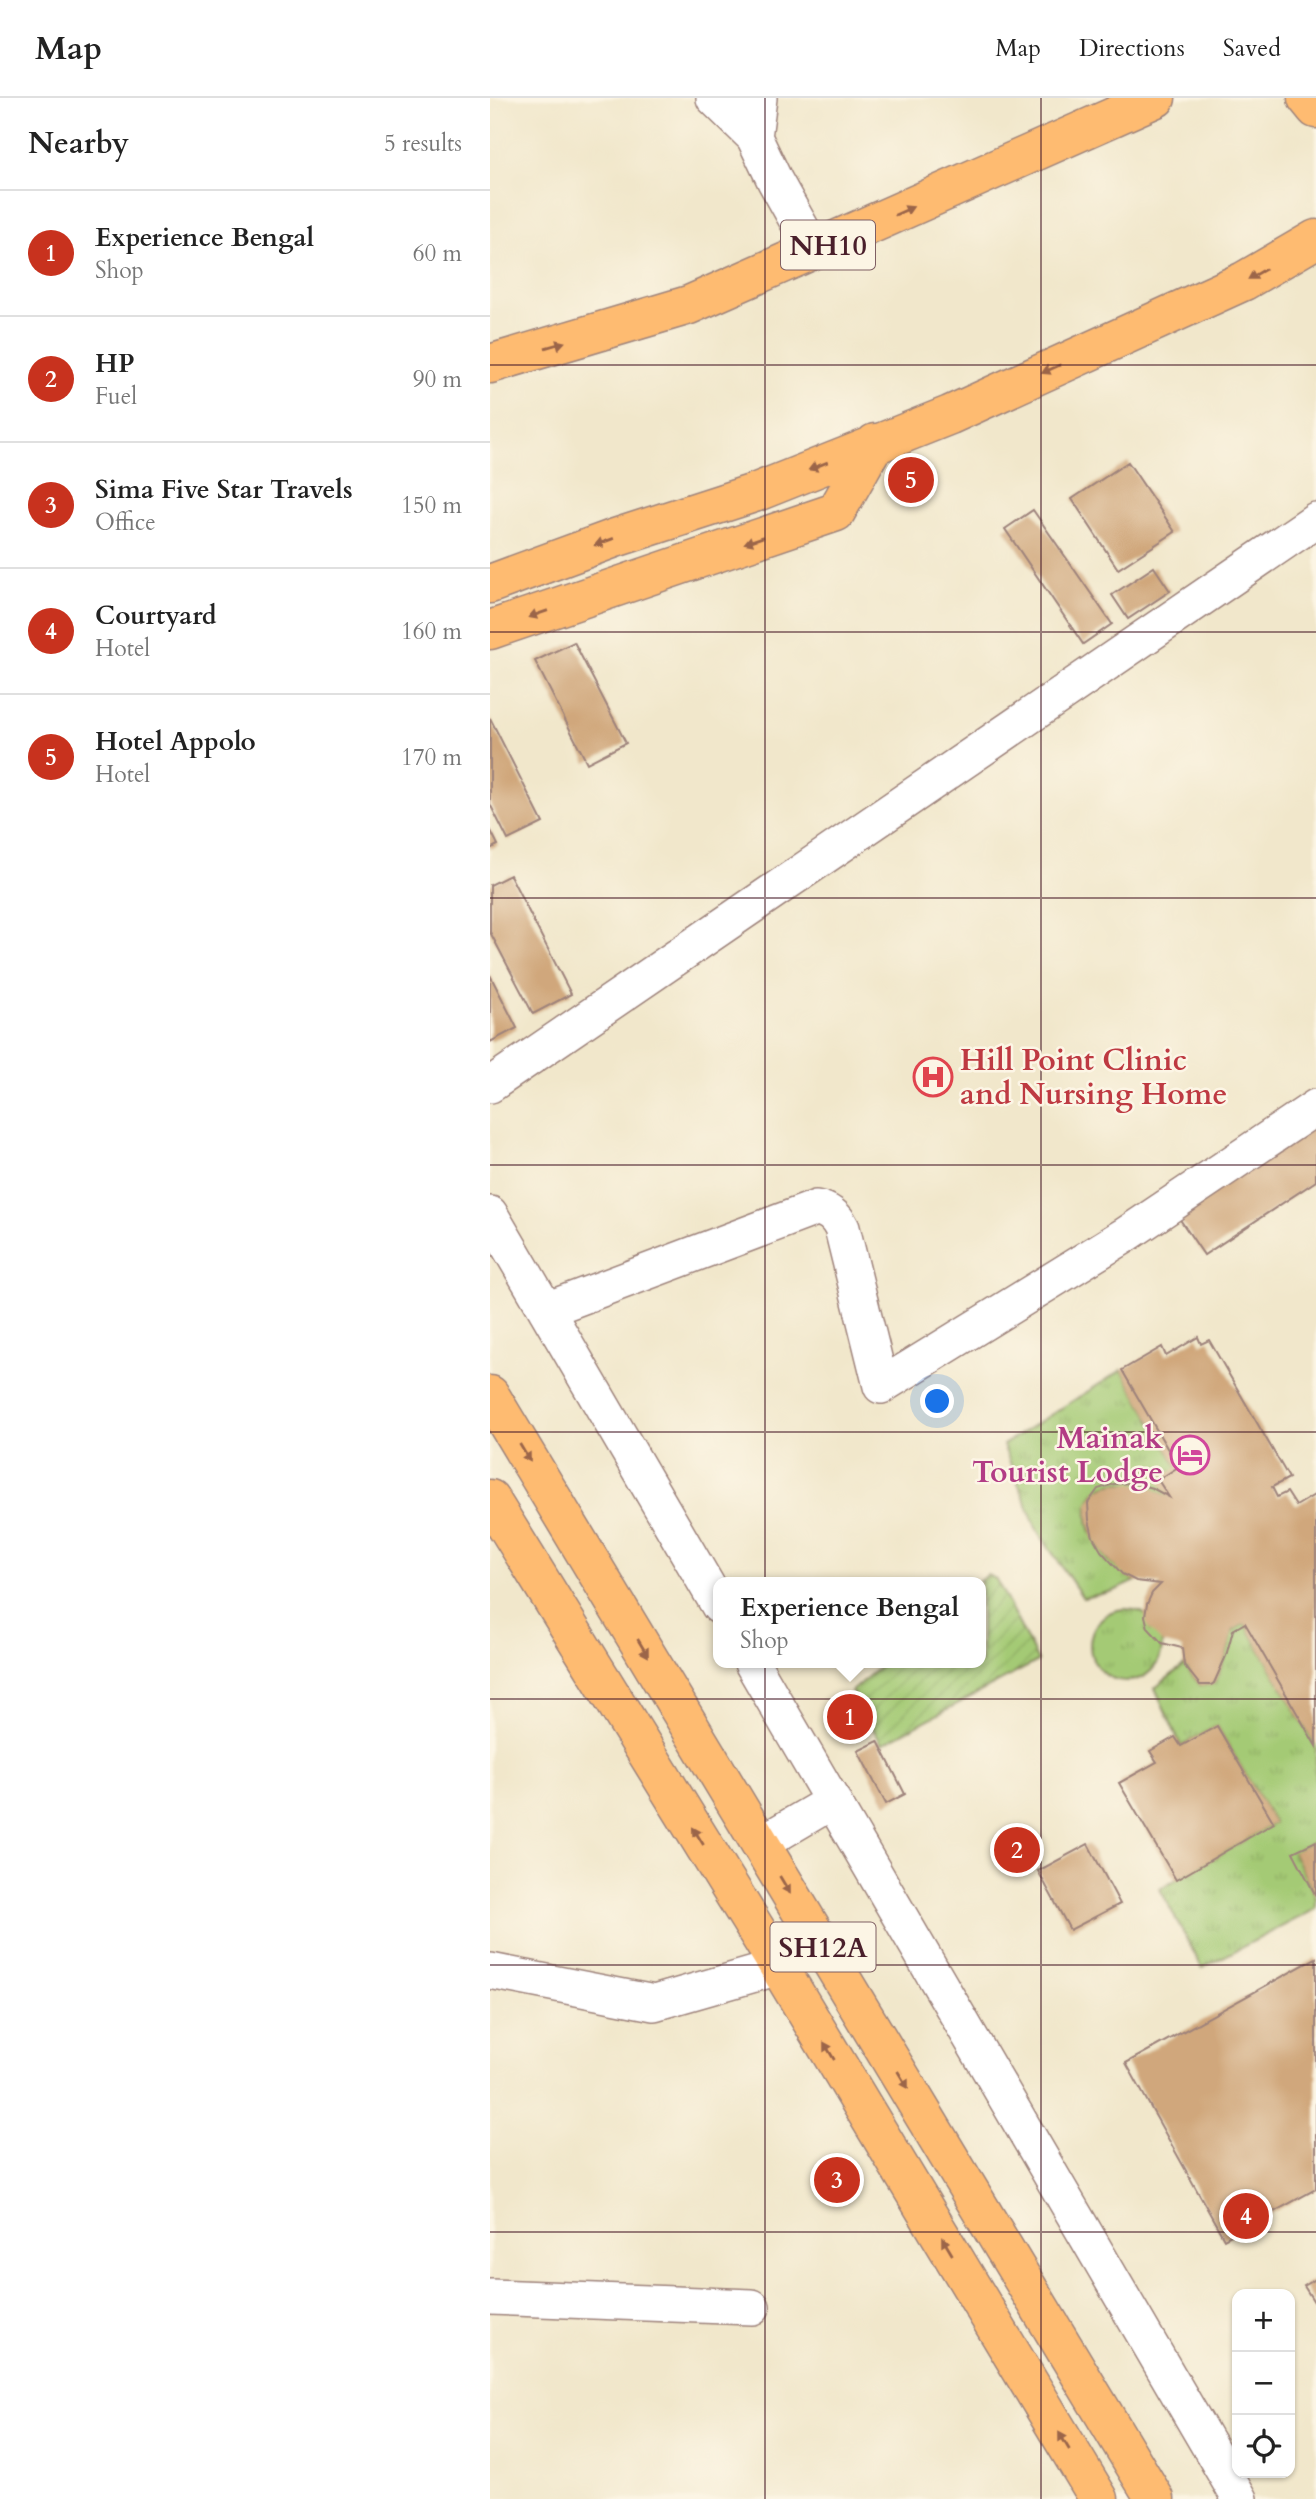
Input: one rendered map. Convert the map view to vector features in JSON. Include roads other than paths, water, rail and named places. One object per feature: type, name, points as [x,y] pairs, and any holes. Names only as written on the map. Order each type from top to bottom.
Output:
[{"type":"main road","name":"NH10","points":[[490,364],[689,305],[1156,98]]},
{"type":"main road","points":[[1307,98],[1316,109]]},
{"type":"main road","points":[[490,584],[615,538],[754,493],[950,415],[1244,281],[1310,237]]},
{"type":"main road","points":[[490,631],[836,512],[875,443]]},
{"type":"main road","name":"SH12A","points":[[490,1395],[1155,2499]]},
{"type":"main road","name":"SH12A","points":[[490,1499],[779,1967],[1099,2499]]},
{"type":"main road","points":[[718,1870],[761,1844]]},
{"type":"street","points":[[714,98],[754,137],[814,251]]},
{"type":"street","points":[[754,137],[759,98]]},
{"type":"street","points":[[490,1085],[1316,520]]},
{"type":"street","points":[[546,1310],[816,1208],[824,1209],[838,1219],[842,1228],[881,1386],[1124,1236],[1316,1107]]},
{"type":"street","points":[[490,1214],[713,1596]]},
{"type":"street","points":[[755,1668],[1240,2499]]},
{"type":"street","points":[[761,1844],[832,1801]]},
{"type":"street","points":[[490,1971],[654,2003],[779,1967]]},
{"type":"street","points":[[490,2297],[752,2307]]},
{"type":"place","name":"Hotel Appolo","points":[[911,480]]},
{"type":"place","name":"Hill Point Clinic and Nursing Home","points":[[933,1077]]},
{"type":"place","name":"Mainak Tourist Lodge","points":[[1190,1455]]},
{"type":"place","name":"Experience Bengal","points":[[850,1717]]},
{"type":"place","name":"HP","points":[[1017,1850]]},
{"type":"place","name":"Sima Five Star Travels","points":[[837,2180]]},
{"type":"place","name":"Courtyard","points":[[1246,2216]]}]
